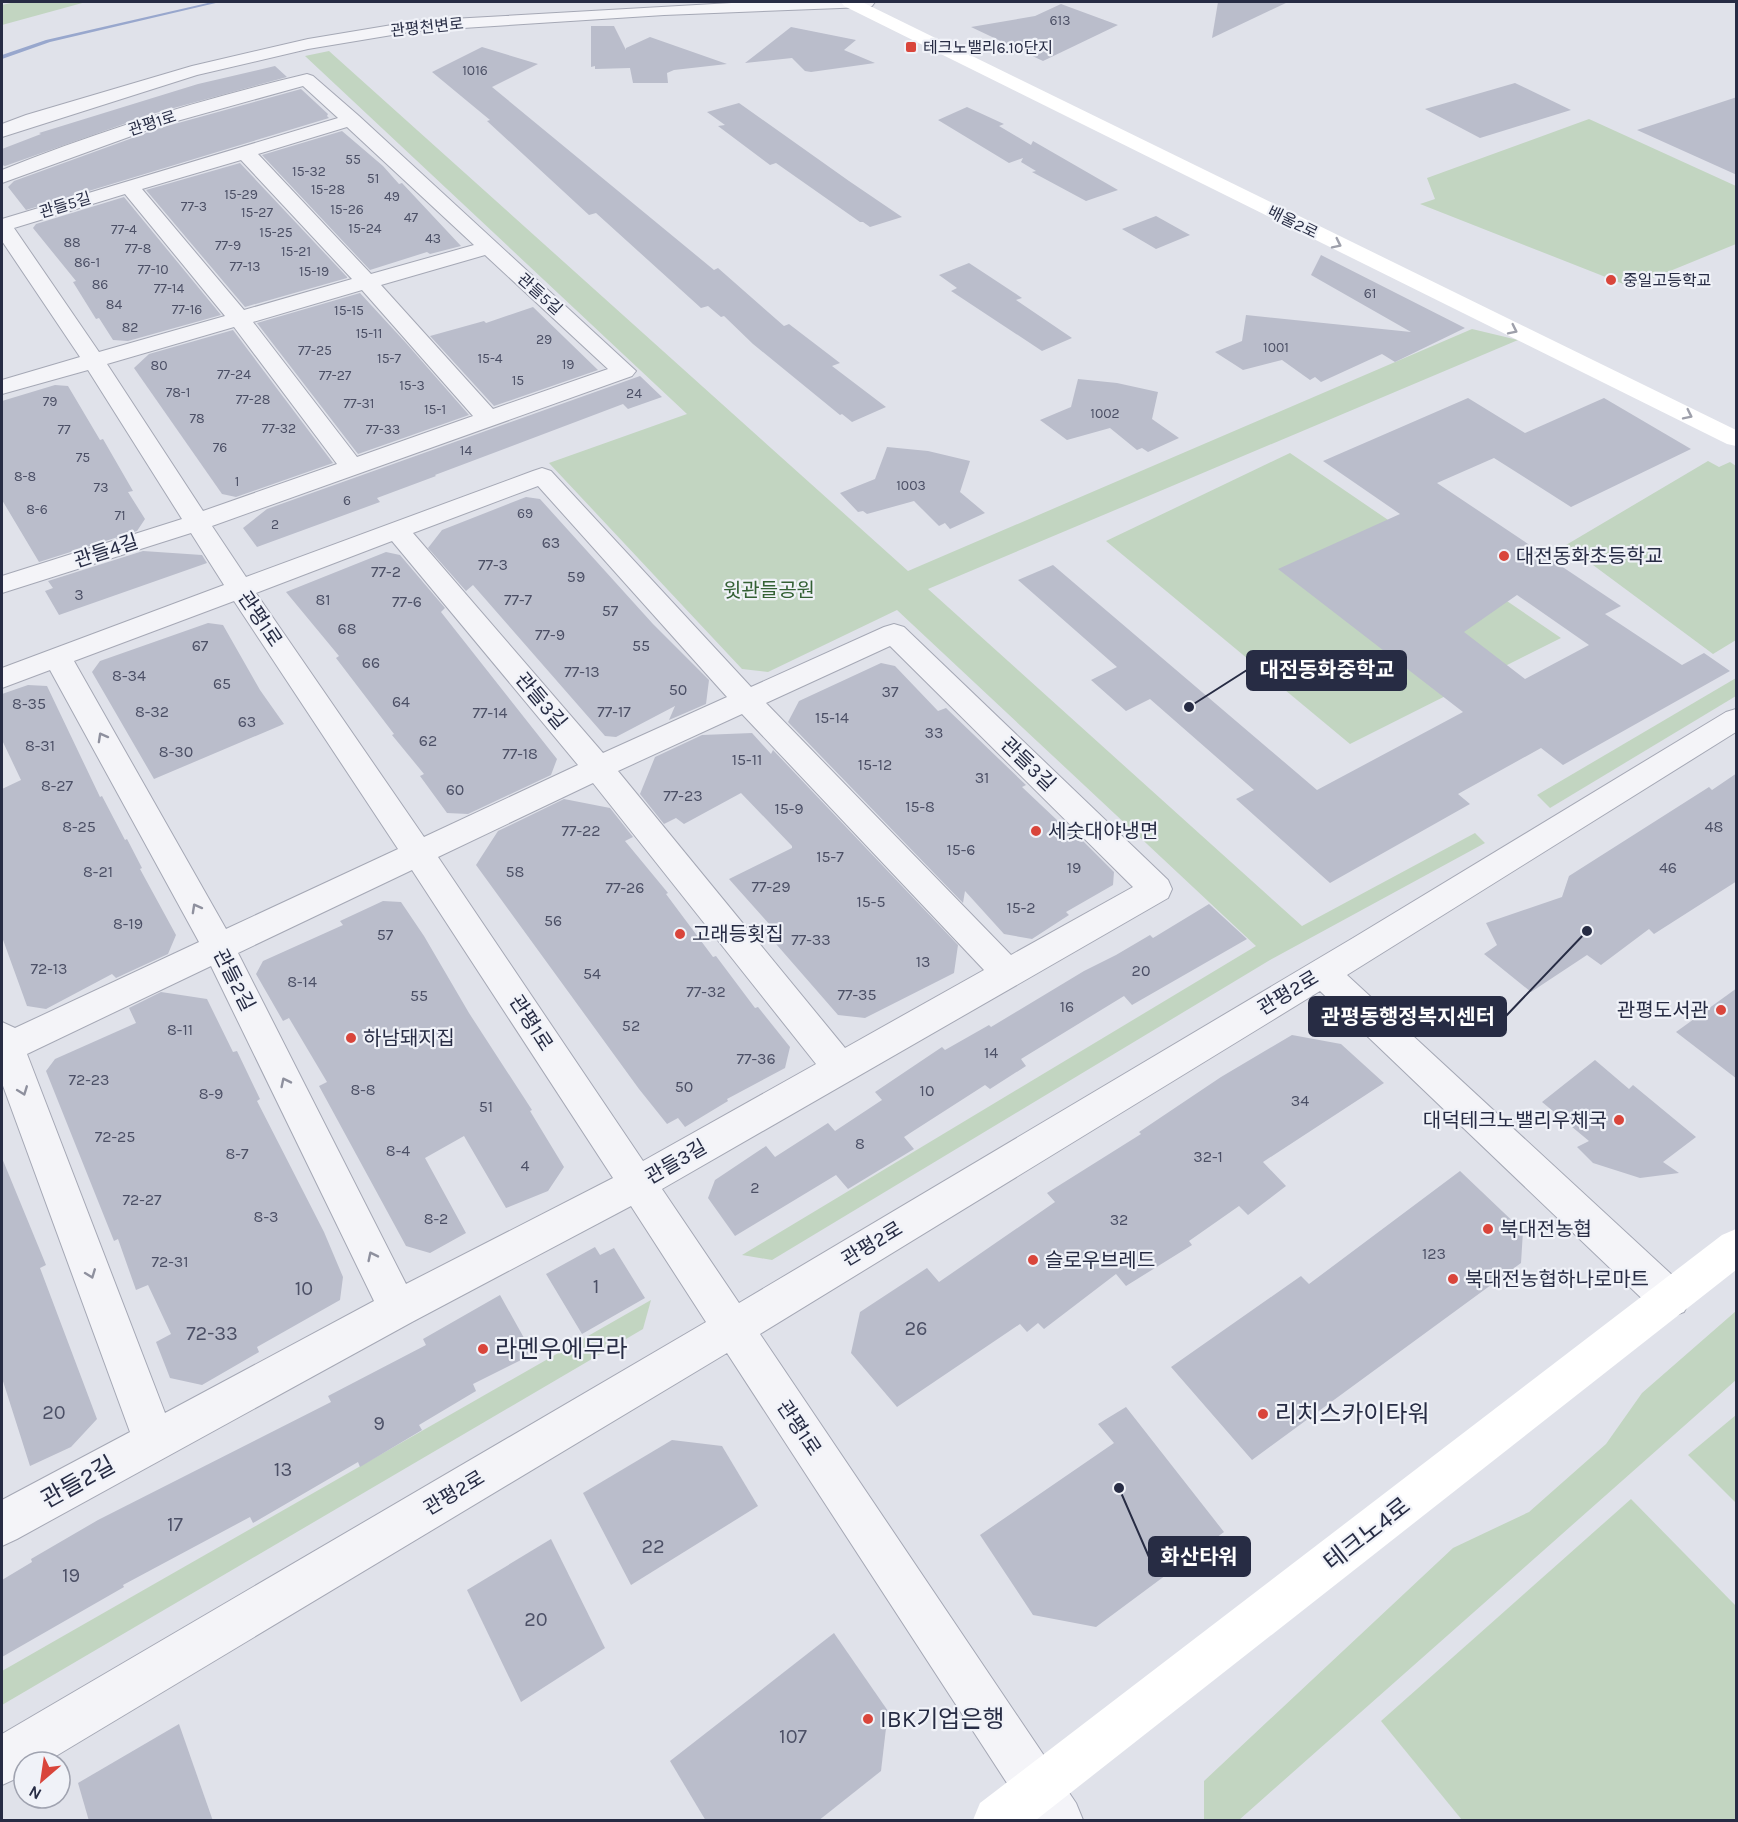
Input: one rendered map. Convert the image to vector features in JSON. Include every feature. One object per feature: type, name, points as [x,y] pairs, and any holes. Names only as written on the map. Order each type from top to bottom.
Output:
[{"type":"main road","name":"배울2로","points":[[860,2],[1548,324]]},
{"type":"main road","name":"배울2로","points":[[860,2],[1353,252],[1737,439]]},
{"type":"main road","name":"테크노4로","points":[[997,1821],[1049,1804],[1737,1247]]},
{"type":"street","name":"관평천변로","points":[[2,131],[33,119],[192,71],[308,44],[416,26],[652,11],[860,2]]},
{"type":"street","name":"관들5길","points":[[198,522],[624,370],[307,80]]},
{"type":"street","name":"관평1로","points":[[2,177],[185,112],[307,80]]},
{"type":"street","name":"관들5길","points":[[2,225],[352,120]]},
{"type":"street","points":[[245,152],[367,282],[488,418]]},
{"type":"street","points":[[129,186],[239,319],[351,466]]},
{"type":"street","name":"관평1로","points":[[2,225],[93,360],[241,591],[419,854],[1049,1804]]},
{"type":"street","points":[[2,387],[489,248]]},
{"type":"street","points":[[2,678],[241,591],[542,476],[746,700],[1007,973]]},
{"type":"street","name":"관들4길","points":[[2,557],[8,583],[198,522]]},
{"type":"street","name":"관들3길","points":[[398,532],[598,768],[840,1068]]},
{"type":"street","name":"관들3길","points":[[637,1184],[1156,889],[894,633],[746,700]]},
{"type":"street","name":"관들2길","points":[[58,658],[219,948],[398,1309]]},
{"type":"street","points":[[154,1441],[3,1045],[219,948],[746,700]]},
{"type":"street","name":"관평2로","points":[[2,1761],[733,1328],[1737,719]]},
{"type":"street","points":[[1322,972],[1670,1299]]},
{"type":"street","name":"관들2길","points":[[2,1524],[398,1309],[637,1184]]},
{"type":"green space","points":[[15,2],[86,2],[2,25],[2,5]]},
{"type":"green space","name":"윗관들공원","points":[[329,51],[908,571],[1472,329],[1518,340],[928,589],[1302,926],[1475,833],[1485,843],[1270,960],[772,1260],[742,1255],[1256,946],[897,610],[768,672],[742,669],[549,463],[687,414],[305,56]]},
{"type":"green space","points":[[1589,119],[1736,186],[1736,244],[1631,287],[1420,204],[1435,199],[1427,178]]},
{"type":"green space","points":[[1290,453],[1561,638],[1350,744],[1106,541]]},
{"type":"green space","points":[[1708,461],[1719,467],[1730,462],[1736,466],[1736,640],[1713,654],[1566,545]]},
{"type":"green space","points":[[1736,678],[1736,696],[1550,808],[1537,795]]},
{"type":"green space","points":[[651,1300],[643,1329],[2,1705],[2,1671]]},
{"type":"green space","points":[[1736,1311],[1736,1380],[1239,1820],[1204,1820],[1204,1781],[1453,1548],[1529,1512],[1606,1444],[1642,1393]]},
{"type":"green space","points":[[1736,1415],[1736,1503],[1688,1455]]},
{"type":"green space","points":[[1631,1499],[1736,1606],[1736,1820],[1462,1820],[1381,1721]]},
{"type":"building","points":[[1218,2],[1288,2],[1212,38]]},
{"type":"building","points":[[1061,4],[1118,25],[1043,61],[971,27],[1035,16]]},
{"type":"building","points":[[591,26],[614,26],[626,50],[650,37],[727,64],[674,70],[667,73],[668,83],[633,83],[630,68],[595,69],[595,66],[591,67]]},
{"type":"building","points":[[791,27],[856,40],[844,50],[875,63],[811,72],[805,71],[792,58],[745,63]]},
{"type":"building","points":[[482,47],[538,64],[492,87],[714,270],[718,268],[784,326],[789,324],[840,363],[832,366],[886,407],[852,422],[842,414],[840,415],[753,344],[724,316],[721,317],[708,306],[701,308],[596,213],[589,215],[487,121],[490,120],[432,72]]},
{"type":"building","points":[[275,66],[287,77],[152,114],[5,166],[2,165],[2,149],[41,134],[39,133],[198,84]]},
{"type":"building","points":[[1515,83],[1571,110],[1480,138],[1425,109]]},
{"type":"building","points":[[301,89],[328,114],[329,118],[26,210],[8,187],[14,181],[160,128]]},
{"type":"building","points":[[1737,97],[1737,175],[1637,130]]},
{"type":"building","points":[[739,103],[902,217],[870,227],[860,222],[776,163],[770,165],[718,126],[725,125],[707,112]]},
{"type":"building","points":[[967,107],[1004,124],[999,126],[1031,145],[1033,141],[1118,190],[1086,201],[1032,172],[1036,171],[1021,162],[1023,158],[1009,163],[938,120]]},
{"type":"building","points":[[342,131],[383,166],[399,184],[402,183],[461,246],[430,254],[427,252],[370,270],[262,155]]},
{"type":"building","points":[[240,163],[347,278],[245,307],[146,190]]},
{"type":"building","points":[[124,197],[221,315],[128,341],[113,340],[99,318],[96,319],[73,282],[76,281],[33,228],[36,224]]},
{"type":"building","points":[[1156,216],[1190,235],[1156,249],[1122,229]]},
{"type":"building","points":[[1321,255],[1465,328],[1395,362],[1382,354],[1321,382],[1315,377],[1310,380],[1282,360],[1243,370],[1215,352],[1242,341],[1246,315],[1411,332],[1311,275]]},
{"type":"building","points":[[969,263],[1022,298],[1016,300],[1072,338],[1042,351],[951,291],[957,288],[939,275]]},
{"type":"building","points":[[360,293],[469,415],[358,454],[257,323]]},
{"type":"building","points":[[533,307],[598,370],[494,406],[430,336],[484,321],[486,323]]},
{"type":"building","points":[[233,330],[333,463],[236,497],[222,494],[134,368],[149,354]]},
{"type":"building","points":[[640,376],[662,397],[628,409],[623,404],[377,498],[380,502],[257,547],[243,528],[267,509]]},
{"type":"building","points":[[1078,379],[1117,383],[1158,392],[1152,419],[1179,438],[1148,452],[1142,448],[1137,450],[1110,428],[1067,440],[1040,420],[1071,407]]},
{"type":"building","points":[[55,385],[68,386],[100,440],[103,439],[133,491],[128,492],[145,519],[137,531],[39,562],[2,500],[2,401]]},
{"type":"building","points":[[1468,398],[1525,433],[1604,398],[1691,449],[1571,507],[1494,458],[1437,483],[1621,606],[1605,614],[1682,665],[1704,653],[1730,671],[1563,765],[1541,748],[1458,794],[1470,804],[1330,883],[1236,799],[1254,790],[1150,699],[1126,711],[1091,680],[1117,667],[1018,580],[1053,565],[1317,790],[1463,712],[1278,569],[1400,514],[1323,461]],"holes":[[[1517,595],[1589,645],[1525,679],[1464,632]]]},
{"type":"building","points":[[887,447],[928,451],[970,461],[960,492],[985,513],[950,529],[945,523],[939,526],[914,501],[867,514],[863,511],[858,512],[840,493],[875,479]]},
{"type":"building","points":[[526,497],[540,499],[653,624],[709,680],[706,704],[669,720],[675,706],[616,737],[605,736],[473,585],[466,591],[428,548],[442,530]]},
{"type":"building","points":[[143,551],[202,555],[207,563],[59,615],[45,591],[53,588],[48,581]]},
{"type":"building","points":[[386,552],[400,555],[445,608],[441,612],[557,759],[551,775],[468,814],[447,813],[420,776],[424,774],[392,735],[394,734],[336,658],[339,656],[286,592]]},
{"type":"building","points":[[208,623],[223,625],[260,690],[284,724],[154,779],[92,672],[100,661]]},
{"type":"building","points":[[881,663],[895,666],[938,711],[946,708],[1026,785],[1022,787],[1076,838],[1079,837],[1114,872],[1113,885],[1066,912],[1069,915],[1032,939],[1004,934],[965,891],[963,903],[788,722],[799,701]]},
{"type":"building","points":[[28,685],[47,686],[100,797],[102,796],[125,840],[127,839],[142,868],[140,869],[176,935],[168,954],[116,978],[112,974],[46,1009],[27,1006],[2,937],[2,789],[21,780],[2,740],[2,694]]},
{"type":"building","points":[[752,733],[771,754],[773,750],[958,945],[954,973],[865,1018],[838,1015],[763,929],[770,925],[729,879],[792,846],[741,793],[684,824],[676,818],[664,824],[640,794],[655,757],[702,735]]},
{"type":"building","points":[[1737,773],[1737,881],[1654,934],[1649,929],[1601,965],[1587,955],[1531,992],[1484,954],[1497,945],[1486,923],[1562,897],[1569,876],[1709,787],[1712,790]]},
{"type":"building","points":[[564,799],[610,808],[633,837],[625,841],[668,893],[666,894],[713,957],[716,956],[755,1008],[758,1007],[790,1047],[785,1068],[727,1099],[728,1101],[685,1127],[678,1118],[667,1124],[639,1089],[476,865],[498,831]]},
{"type":"building","points":[[383,901],[401,902],[532,1110],[530,1111],[564,1167],[548,1191],[506,1208],[464,1136],[425,1158],[466,1233],[430,1253],[406,1246],[319,1086],[327,1082],[289,1018],[283,1021],[256,974],[263,961],[343,925],[340,921]]},
{"type":"building","points":[[1209,904],[1247,939],[1132,1005],[1124,996],[1021,1059],[1026,1066],[990,1089],[985,1085],[904,1137],[914,1149],[848,1189],[836,1175],[735,1236],[708,1198],[715,1180],[766,1146],[775,1157],[828,1123],[835,1131],[882,1100],[875,1092],[942,1047],[945,1050],[989,1025],[991,1027],[1084,971],[1150,935],[1153,938]]},
{"type":"building","name":"관평도서관","points":[[1737,988],[1737,1079],[1676,1032]]},
{"type":"building","points":[[161,992],[207,999],[233,1052],[237,1051],[260,1099],[257,1101],[324,1232],[343,1277],[340,1300],[257,1347],[259,1352],[202,1385],[170,1378],[156,1342],[171,1334],[148,1285],[136,1290],[118,1239],[114,1241],[46,1071],[55,1059],[136,1023],[129,1008]]},
{"type":"building","points":[[1292,1035],[1341,1044],[1384,1083],[1263,1162],[1286,1186],[1248,1215],[1239,1206],[1189,1241],[1192,1245],[1126,1286],[1116,1274],[1044,1329],[1038,1323],[1027,1332],[1020,1324],[897,1407],[851,1353],[860,1312],[927,1268],[939,1282],[1055,1202],[1047,1193],[1141,1134],[1139,1132],[1221,1077]]},
{"type":"building","name":"대덕테크노밸리우체국","points":[[1595,1060],[1629,1089],[1633,1085],[1696,1137],[1663,1162],[1679,1173],[1640,1178],[1593,1163],[1577,1147],[1589,1141],[1542,1102]]},
{"type":"building","points":[[2,1158],[46,1265],[40,1268],[97,1419],[71,1447],[30,1466],[2,1378]]},
{"type":"building","points":[[1460,1171],[1523,1231],[1521,1263],[1252,1460],[1171,1367],[1301,1276],[1309,1284]]},
{"type":"building","points":[[595,1247],[600,1255],[614,1248],[645,1298],[582,1334],[546,1274]]},
{"type":"building","points":[[500,1295],[533,1354],[473,1384],[476,1391],[419,1425],[422,1430],[360,1467],[358,1462],[253,1523],[250,1517],[123,1585],[124,1587],[2,1657],[2,1580],[32,1562],[31,1559],[98,1520],[331,1402],[328,1396],[426,1345],[423,1339]]},
{"type":"building","points":[[1126,1407],[1224,1532],[1096,1627],[1033,1615],[980,1535],[1114,1443],[1098,1424]]},
{"type":"building","points":[[672,1440],[722,1446],[758,1506],[631,1585],[583,1493]]},
{"type":"building","points":[[551,1539],[605,1648],[521,1702],[467,1590]]},
{"type":"building","points":[[834,1633],[888,1711],[881,1771],[818,1821],[706,1821],[670,1761]]},
{"type":"building","points":[[179,1724],[213,1821],[89,1821],[78,1783]]},
{"type":"waterway","points":[[2,57],[48,41],[217,2]]},
{"type":"place","name":"테크노밸리6.10단지","points":[[911,47]]},
{"type":"place","name":"중일고등학교","points":[[1611,280]]},
{"type":"place","name":"대전동화초등학교","points":[[1504,556]]},
{"type":"place","name":"대전동화중학교","points":[[1189,707]]},
{"type":"place","name":"세숫대야냉면","points":[[1036,831]]},
{"type":"place","name":"관평동행정복지센터","points":[[1587,931]]},
{"type":"place","name":"고래등횟집","points":[[680,934]]},
{"type":"place","name":"관평도서관","points":[[1721,1010]]},
{"type":"place","name":"하남돼지집","points":[[351,1038]]},
{"type":"place","name":"대덕테크노밸리우체국","points":[[1619,1120]]},
{"type":"place","name":"북대전농협","points":[[1488,1229]]},
{"type":"place","name":"슬로우브레드","points":[[1033,1260]]},
{"type":"place","name":"북대전농협하나로마트","points":[[1453,1279]]},
{"type":"place","name":"라멘우에무라","points":[[483,1349]]},
{"type":"place","name":"리치스카이타워","points":[[1263,1414]]},
{"type":"place","name":"화산타워","points":[[1119,1488]]},
{"type":"place","name":"IBK기업은행","points":[[868,1719]]}]
